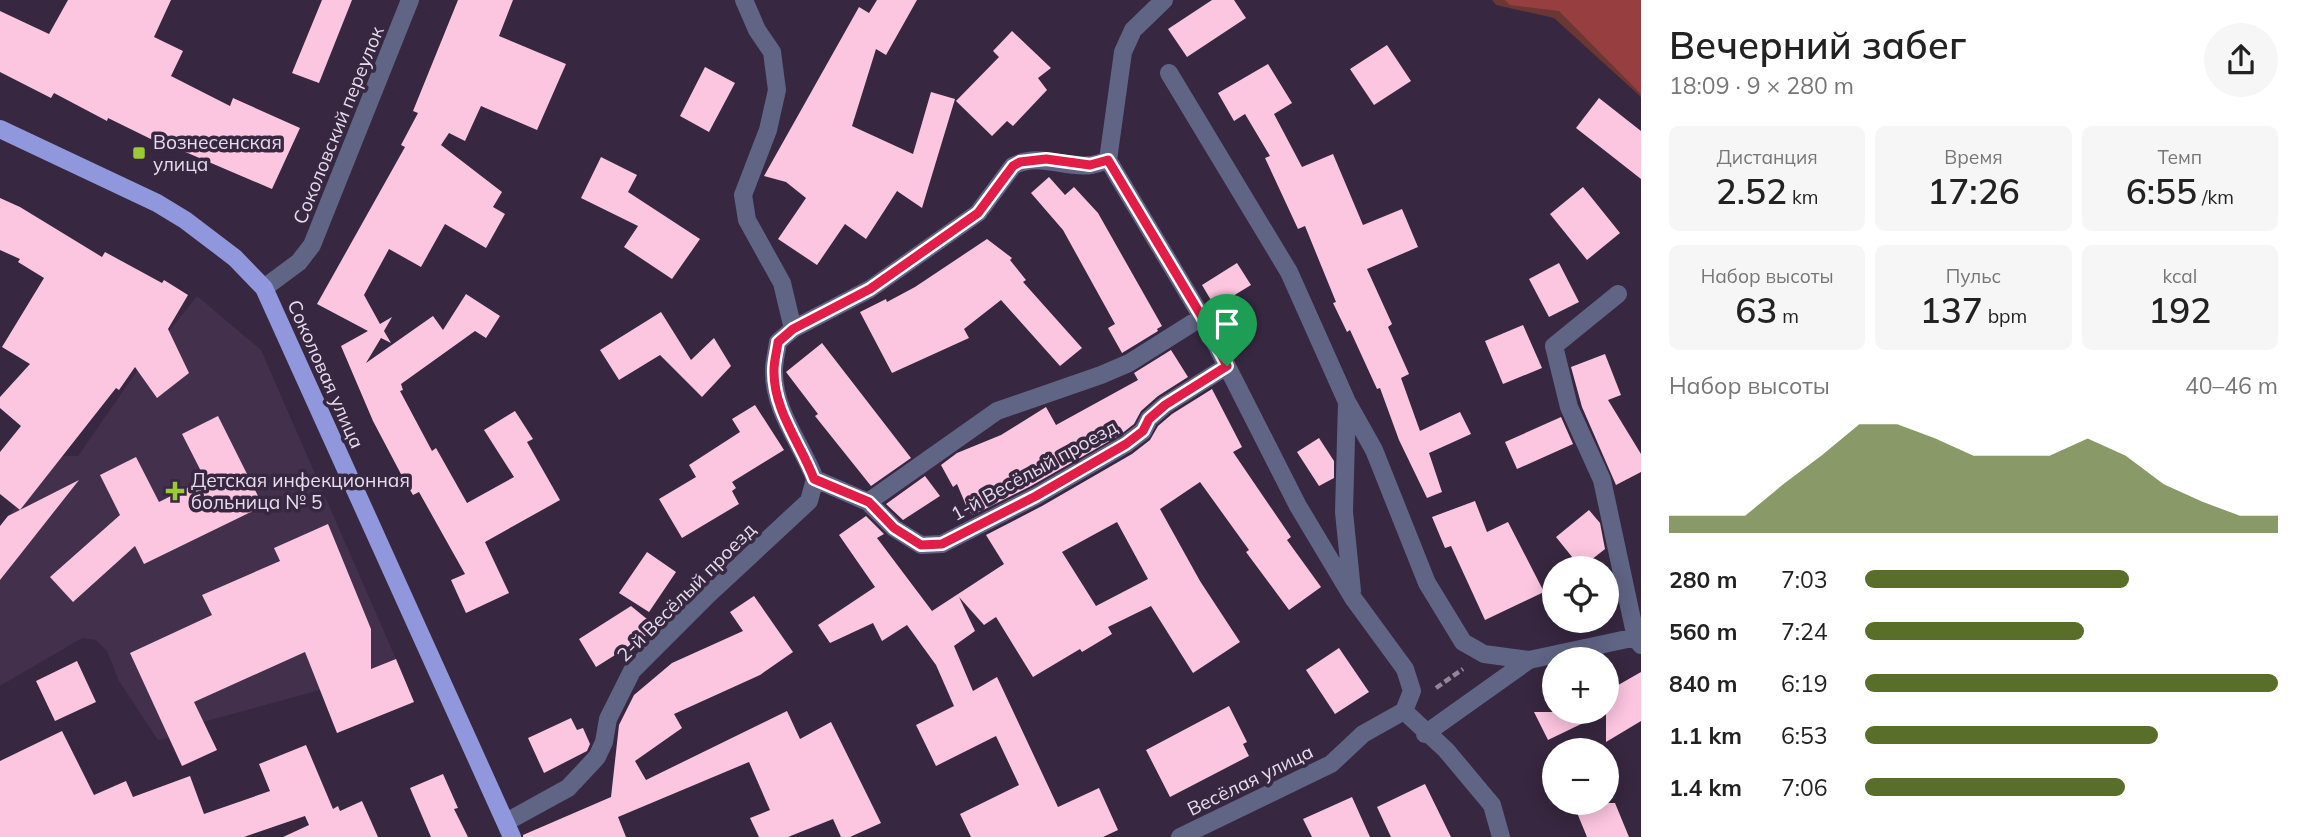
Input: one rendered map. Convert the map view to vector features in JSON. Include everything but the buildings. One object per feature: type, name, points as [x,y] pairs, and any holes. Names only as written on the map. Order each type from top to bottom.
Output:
[{"type":"main road","name":"Соколовая улица","points":[[0,129],[158,203],[209,236],[264,288],[509,830]]},
{"type":"street","name":"Соколовский переулок","points":[[264,288],[299,262],[312,245],[410,0]]},
{"type":"street","points":[[744,0],[757,30],[772,52],[777,90],[768,130],[743,195],[747,220],[782,283],[793,329]]},
{"type":"street","points":[[1164,0],[1133,30],[1123,52],[1108,160],[1202,317],[1298,506],[1353,598],[1405,669],[1412,691],[1404,711],[1425,734],[1446,750],[1492,805],[1501,837]]},
{"type":"street","points":[[1168,73],[1289,272],[1347,402],[1374,450],[1427,583],[1463,642],[1484,654],[1529,660],[1639,640],[1602,480],[1569,407],[1554,346],[1618,294]]},
{"type":"street","points":[[814,479],[806,457],[785,418],[774,371],[778,342],[793,329],[870,289],[978,213],[1013,166],[1020,162],[1046,159],[1090,165],[1108,160]]},
{"type":"street","points":[[869,502],[997,411],[1129,363],[1202,317]]},
{"type":"street","name":"1-й Весёлый проезд","points":[[814,479],[869,502],[894,528],[921,545],[942,544],[1036,496],[1126,444],[1143,431],[1149,419],[1165,405],[1227,366]]},
{"type":"street","points":[[1347,402],[1344,512],[1353,598]]},
{"type":"street","name":"2-й Весёлый проезд","points":[[509,830],[568,788],[597,757],[604,742],[608,719],[632,671],[709,594],[809,501],[814,479]]},
{"type":"street","points":[[1425,734],[1529,660]]},
{"type":"street","name":"Весёлая улица","points":[[1180,837],[1331,764],[1363,734],[1404,711]]},
{"type":"path","points":[[1404,711],[1484,654]]},
{"type":"shaded area","points":[[1492,0],[1641,0],[1641,97],[1554,18],[1496,5]]},
{"type":"shaded area","points":[[1505,0],[1641,0],[1641,94],[1559,11],[1510,5]]},
{"type":"shaded area","name":"Детская инфекционная больница № 5","points":[[197,296],[261,350],[396,659],[320,690],[203,722],[169,738],[158,740],[119,681],[107,651],[96,640],[82,638],[0,686],[0,526],[56,456],[78,456],[137,371]]},
{"type":"place","name":"Вознесенская улица","points":[[139,153]]},
{"type":"place","name":"Детская инфекционная больница № 5","points":[[175,491]]},
{"type":"route","points":[[1046,159],[1090,165],[1108,160],[1202,317],[1227,366],[1165,405],[1149,419],[1143,431],[1085,469],[942,544],[921,545],[894,528],[869,502],[814,479],[806,457],[785,418],[774,371],[778,342],[793,329],[870,289],[978,213],[1013,166],[1020,162],[1046,159]]}]
